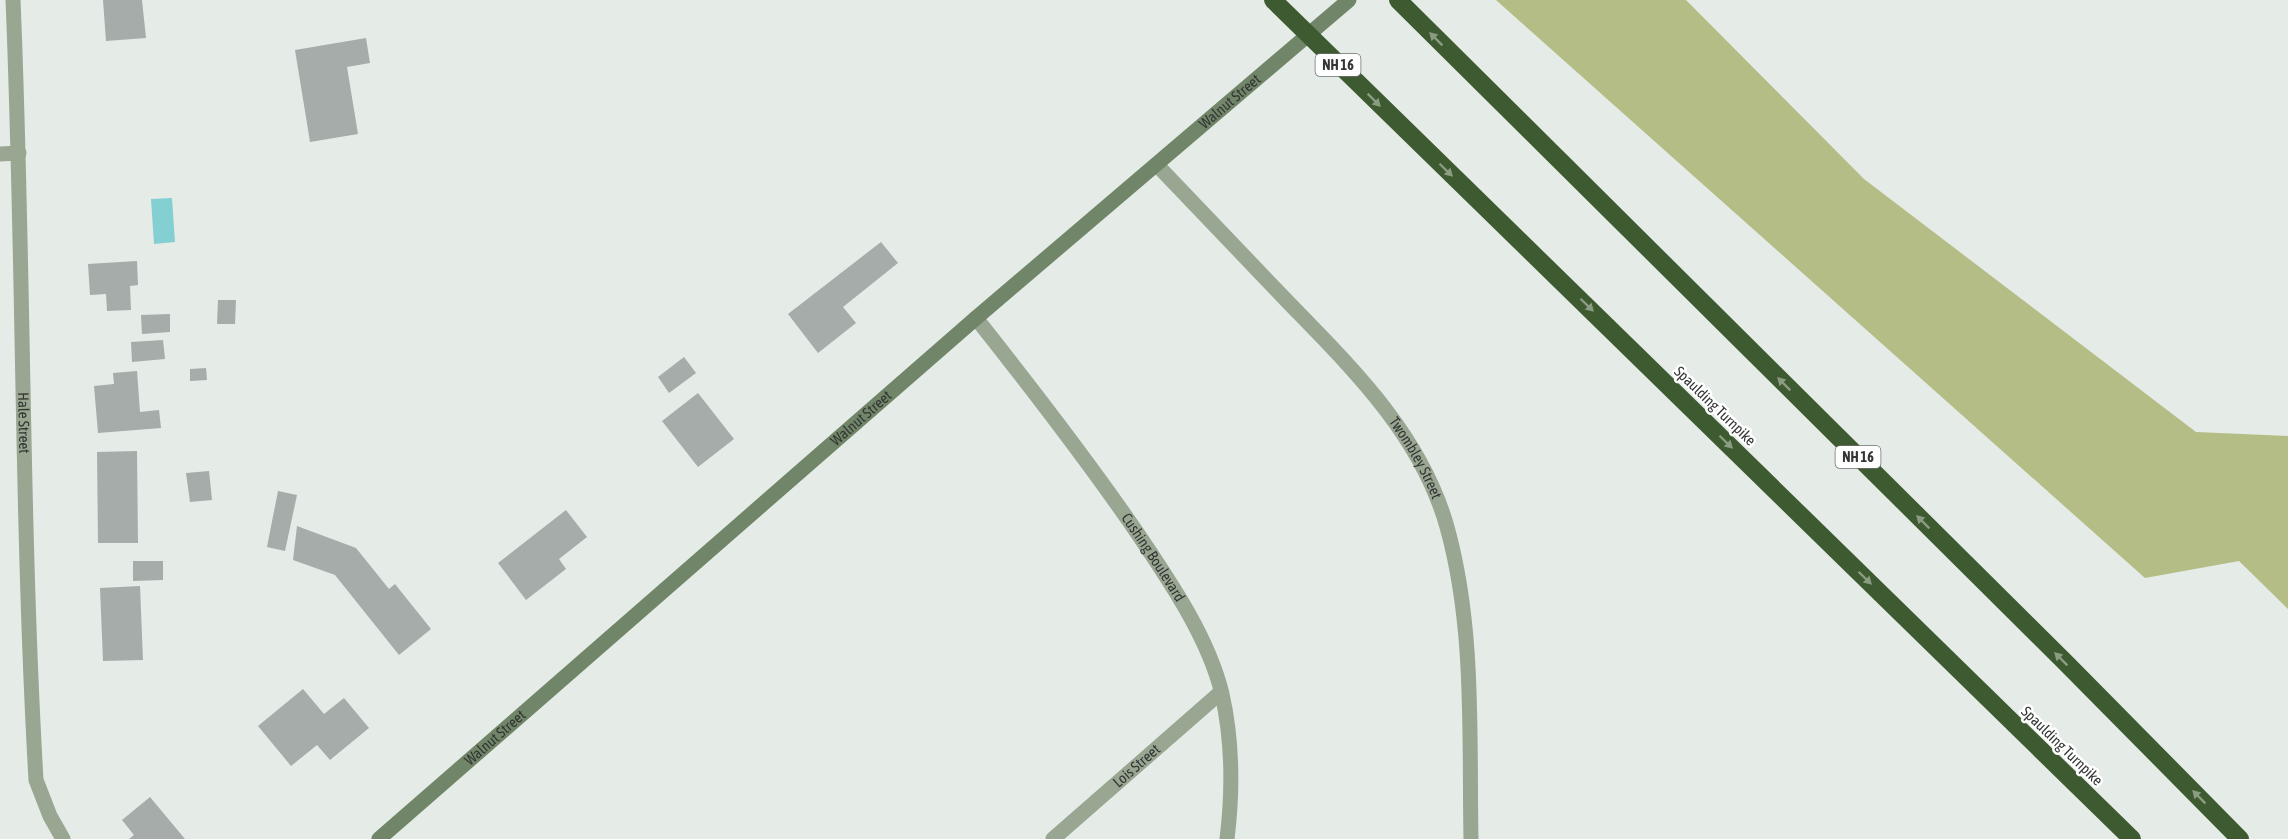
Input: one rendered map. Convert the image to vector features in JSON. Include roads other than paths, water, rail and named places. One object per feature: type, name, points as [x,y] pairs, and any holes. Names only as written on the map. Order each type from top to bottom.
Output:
[{"type":"highway","name":"Spaulding Turnpike","points":[[1273,0],[2132,839]]},
{"type":"highway","name":"NH 16","points":[[1398,0],[2240,839]]},
{"type":"main road","name":"Walnut Street","points":[[379,839],[976,318],[1349,0]]},
{"type":"street","name":"Hale Street","points":[[13,0],[19,153],[25,500],[36,780],[50,816],[63,839]]},
{"type":"street","points":[[0,154],[19,153]]},
{"type":"street","name":"Twombley Street","points":[[1157,165],[1368,387],[1395,420],[1432,488],[1446,525],[1456,564],[1462,604],[1468,685],[1471,839]]},
{"type":"street","name":"Cushing Boulevard","points":[[976,318],[1054,417],[1166,576],[1208,655],[1221,692],[1229,734],[1232,770],[1227,839]]},
{"type":"street","name":"Lois Street","points":[[1053,839],[1221,692]]},
{"type":"water","points":[[172,198],[175,242],[154,244],[151,199]]}]
